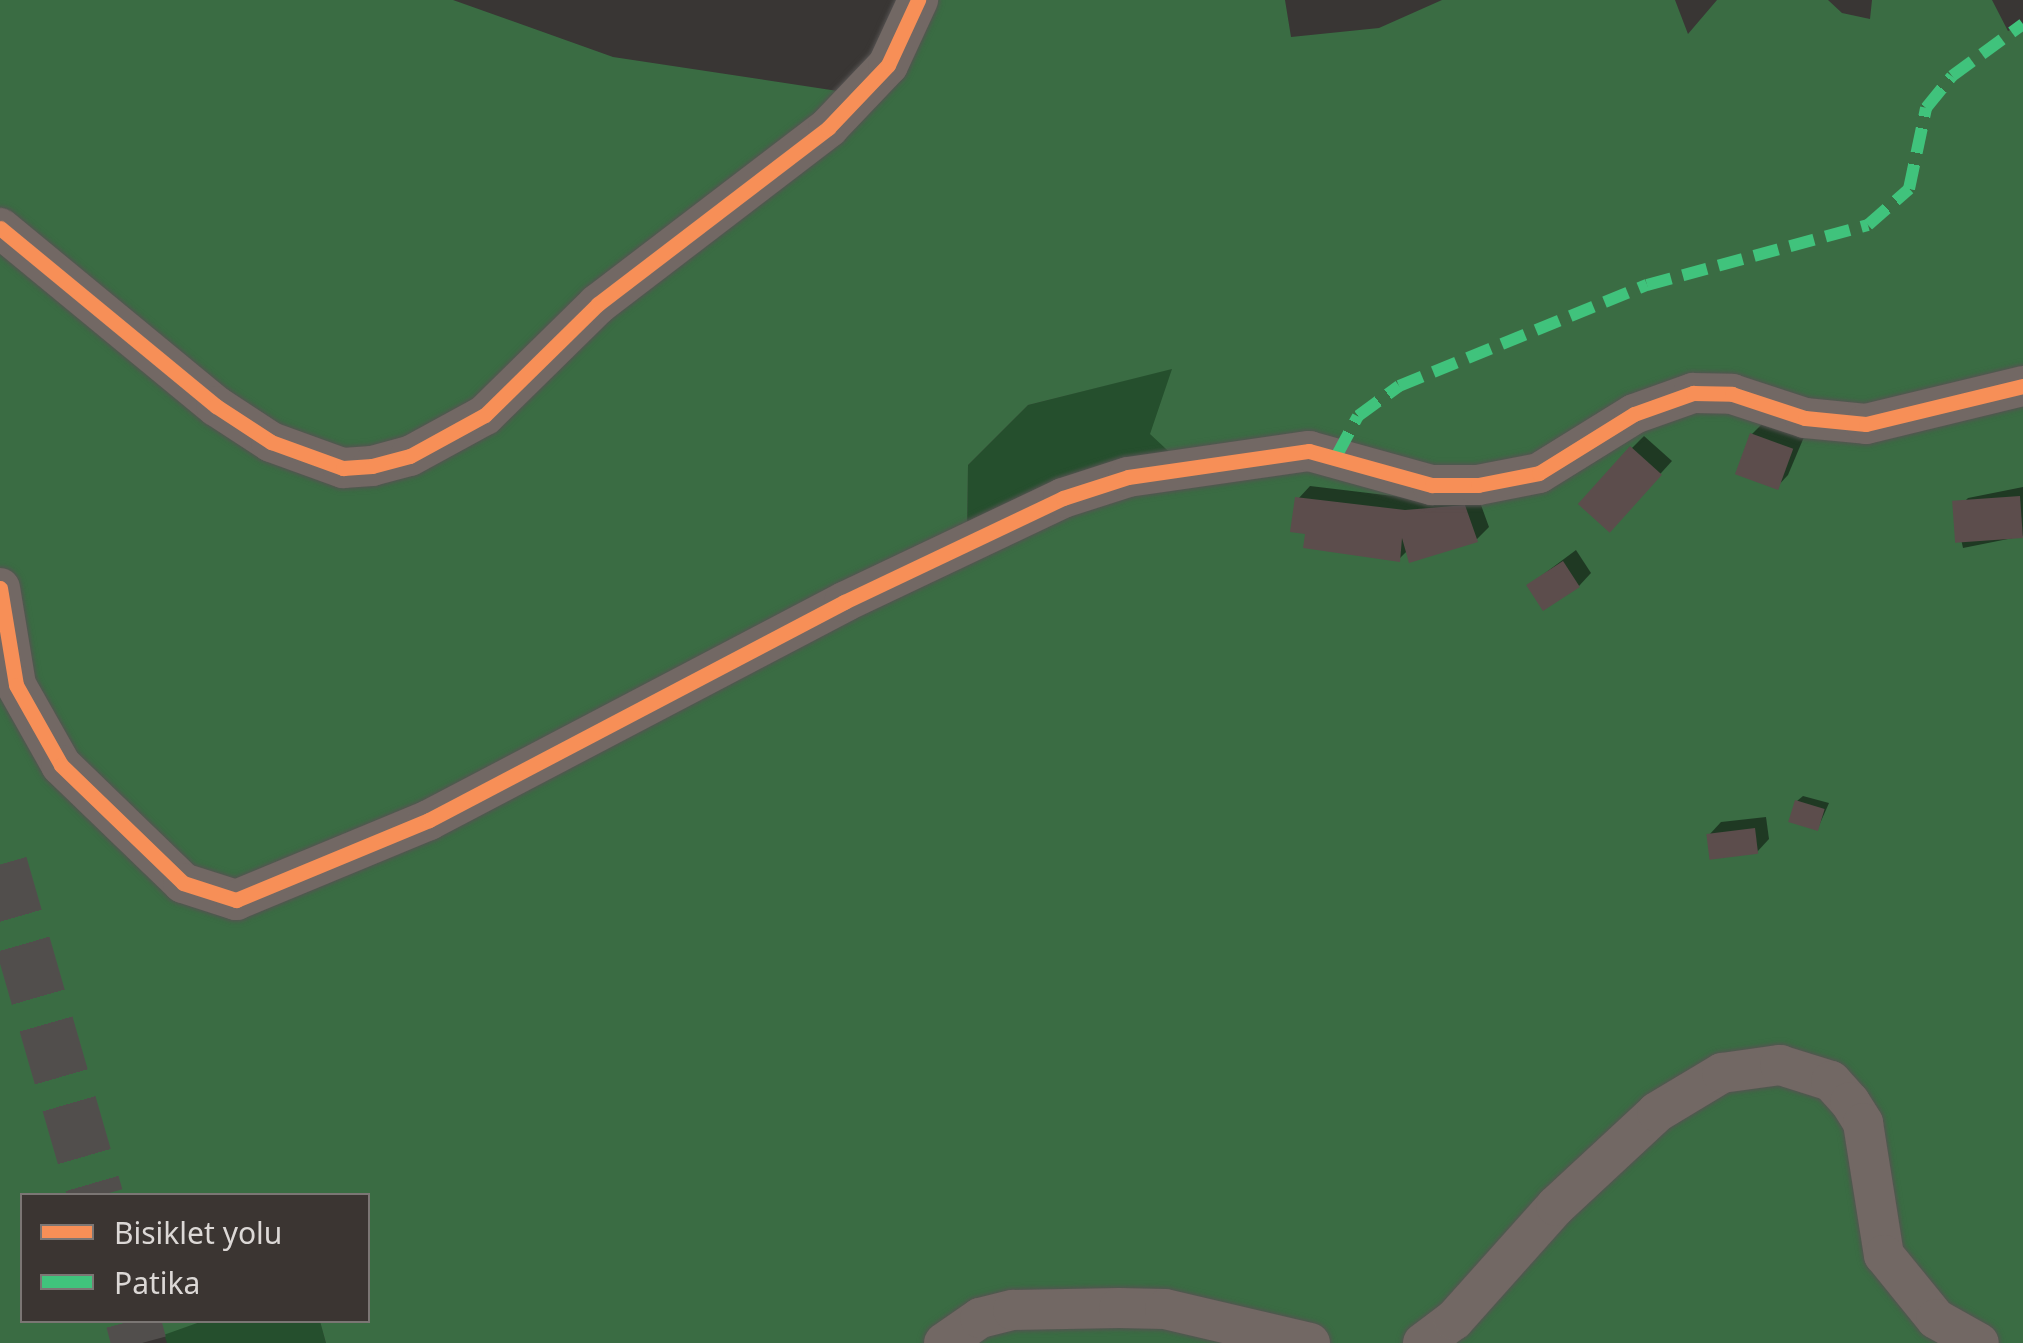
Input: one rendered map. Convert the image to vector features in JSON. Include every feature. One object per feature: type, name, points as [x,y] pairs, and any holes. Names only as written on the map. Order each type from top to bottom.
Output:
[{"type":"street","points":[[0,228],[202,395],[271,442],[343,468],[372,466],[410,456],[485,415],[598,304],[828,128],[888,65],[918,0]]},
{"type":"street","points":[[0,588],[16,685],[62,766],[183,883],[236,900],[430,820],[844,602],[1064,498],[1128,477],[1309,451],[1432,485],[1478,486],[1539,473],[1634,414],[1693,393],[1732,394],[1805,418],[1866,424],[2023,386]]},
{"type":"street","points":[[1423,1343],[1454,1320],[1556,1206],[1658,1112],[1722,1073],[1780,1065],[1831,1081],[1850,1102],[1862,1123],[1884,1255],[1936,1319],[1979,1343]]},
{"type":"street","points":[[944,1343],[980,1318],[1013,1310],[1119,1308],[1166,1310],[1310,1343]]},
{"type":"green space","points":[[0,0],[453,0],[613,57],[864,95],[918,0],[1285,0],[1291,37],[1379,28],[1442,0],[1675,0],[1688,34],[1717,0],[1828,0],[1842,13],[1870,19],[1872,0],[1992,0],[2008,31],[2023,24],[2023,1343],[326,1343],[321,1323],[370,1323],[370,1193],[20,1193],[20,1323],[197,1323],[141,1343],[0,1343]],"holes":[[[1172,369],[1150,434],[1181,463],[967,542],[968,465],[1028,405]]]},
{"type":"green space","points":[[1173,368],[1182,464],[967,543],[968,465],[1028,405]]},
{"type":"green space","points":[[197,1323],[321,1323],[326,1343],[167,1343],[164,1334]]},
{"type":"building","points":[[1750,433],[1793,449],[1778,490],[1735,474]]},
{"type":"building","points":[[1630,446],[1662,475],[1610,533],[1578,504]]},
{"type":"building","points":[[2020,496],[2023,538],[1955,543],[1952,501]]},
{"type":"building","points":[[1295,497],[1405,510],[1465,505],[1478,542],[1409,563],[1402,538],[1400,562],[1303,548],[1305,534],[1290,532]]},
{"type":"building","points":[[1563,561],[1580,587],[1543,611],[1526,585]]},
{"type":"building","points":[[1795,800],[1825,809],[1818,831],[1788,822]]},
{"type":"building","points":[[1755,828],[1758,854],[1710,860],[1706,834]]},
{"type":"tunnel","points":[[0,864],[95,1193]]},
{"type":"tunnel","points":[[134,1323],[139,1343]]},
{"type":"marked path","points":[[1337,455],[1358,416],[1399,386],[1647,285],[1868,225],[1909,189],[1926,108],[1952,76],[2023,24]]},
{"type":"cycle path","points":[[0,228],[216,406],[271,442],[343,468],[372,466],[410,456],[485,415],[598,304],[828,128],[888,65],[918,0]]},
{"type":"cycle path","points":[[0,588],[16,685],[61,765],[183,883],[236,900],[429,820],[844,602],[1063,498],[1128,477],[1309,451],[1432,485],[1478,485],[1539,473],[1634,414],[1693,393],[1732,394],[1805,418],[1866,424],[2023,386]]}]
